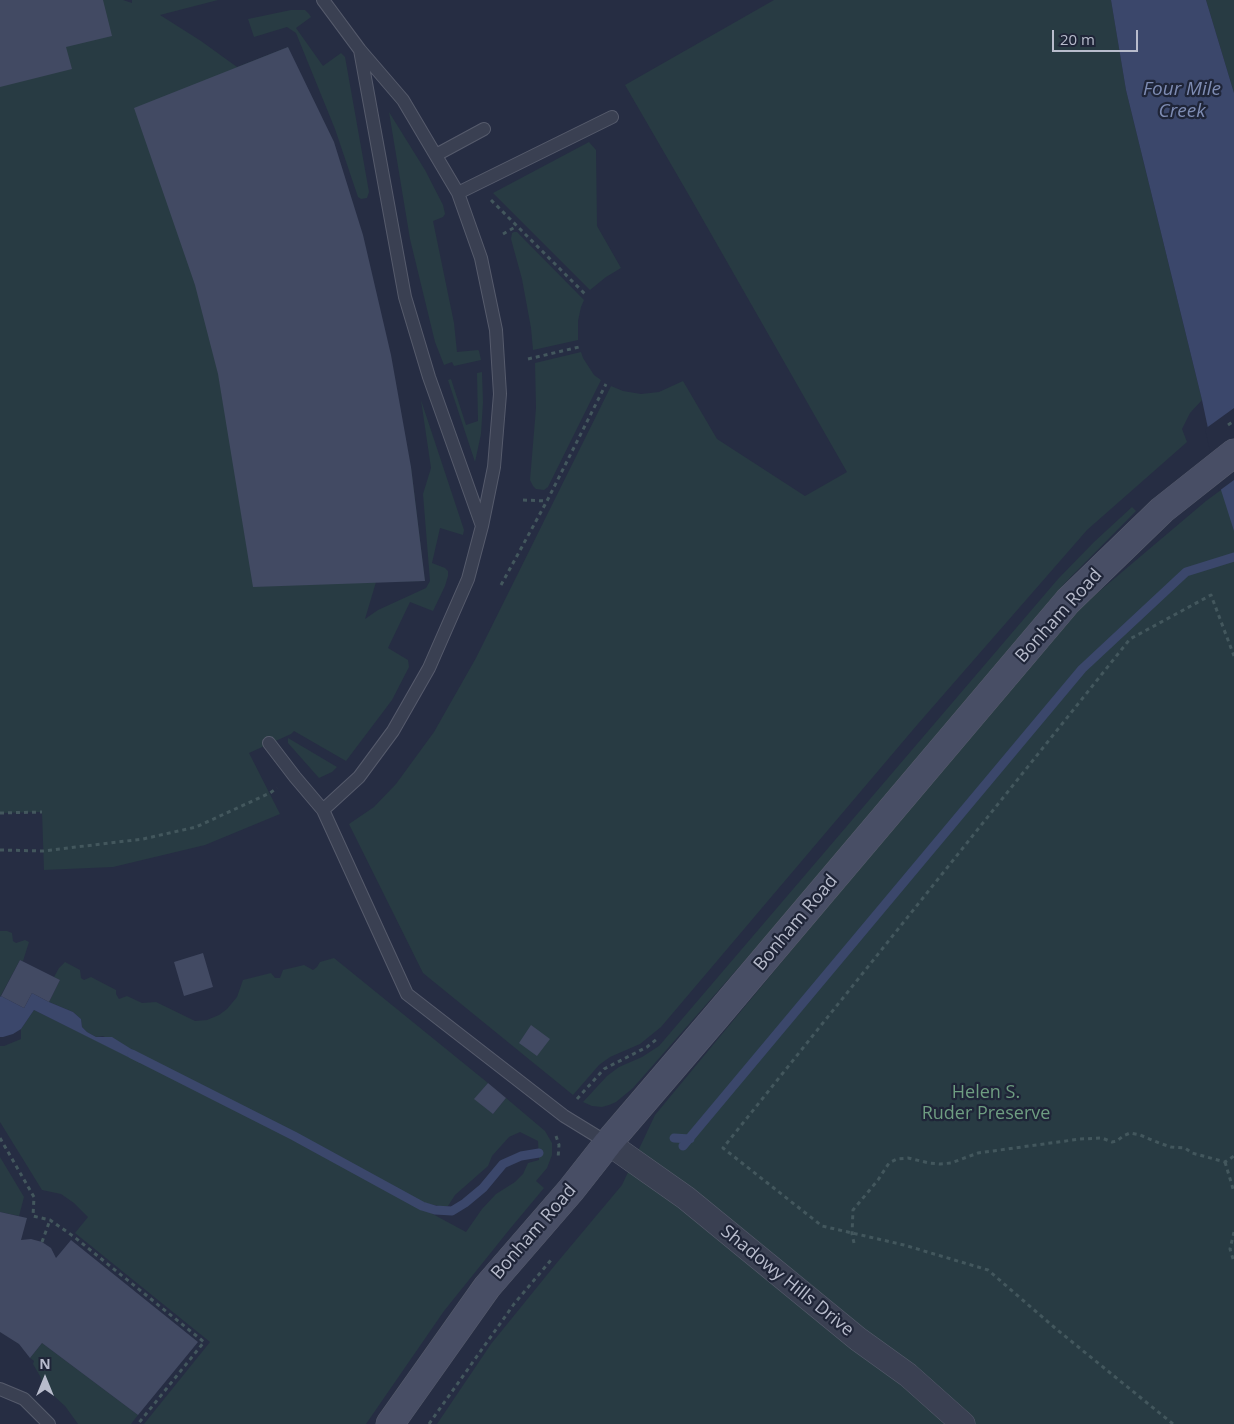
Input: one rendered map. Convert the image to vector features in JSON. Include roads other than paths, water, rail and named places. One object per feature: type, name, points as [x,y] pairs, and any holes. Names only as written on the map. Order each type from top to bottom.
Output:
[{"type":"street","name":"Bonham Road","points":[[390,1424],[487,1287],[1068,601],[1162,510],[1234,453]]},
{"type":"street","name":"Shadowy Hills Drive","points":[[608,1143],[686,1198],[858,1339],[908,1375],[962,1424]]},
{"type":"lane","points":[[323,0],[360,50],[404,100],[458,193],[480,258],[496,339],[500,394],[494,467],[482,526],[468,579],[429,668],[393,731],[359,777],[323,810]]},
{"type":"lane","points":[[360,50],[405,297],[429,377],[482,526]]},
{"type":"lane","points":[[458,193],[612,117]]},
{"type":"lane","points":[[436,155],[484,128]]},
{"type":"lane","points":[[269,743],[323,810],[407,994],[564,1116],[608,1143]]},
{"type":"lane","points":[[0,1390],[24,1399],[49,1424]]},
{"type":"water","name":"Four Mile Creek","points":[[1111,0],[1206,0],[1234,93],[1234,531],[1221,490],[1202,400],[1126,90]]},
{"type":"water","points":[[32,993],[73,1012],[81,1019],[82,1027],[87,1032],[96,1037],[112,1037],[136,1052],[141,1059],[140,1063],[34,1010],[21,1029],[13,1034],[0,1037],[0,997],[24,1008]]},
{"type":"waterway","points":[[683,1146],[1082,669],[1186,572],[1234,557]]},
{"type":"waterway","points":[[132,1054],[294,1136],[422,1206],[435,1210],[452,1211],[483,1188],[503,1164],[521,1156],[539,1153]]},
{"type":"waterway","points":[[674,1138],[690,1139]]},
{"type":"park label","name":"Helen S. Ruder Preserve","points":[[986,1103]]}]
